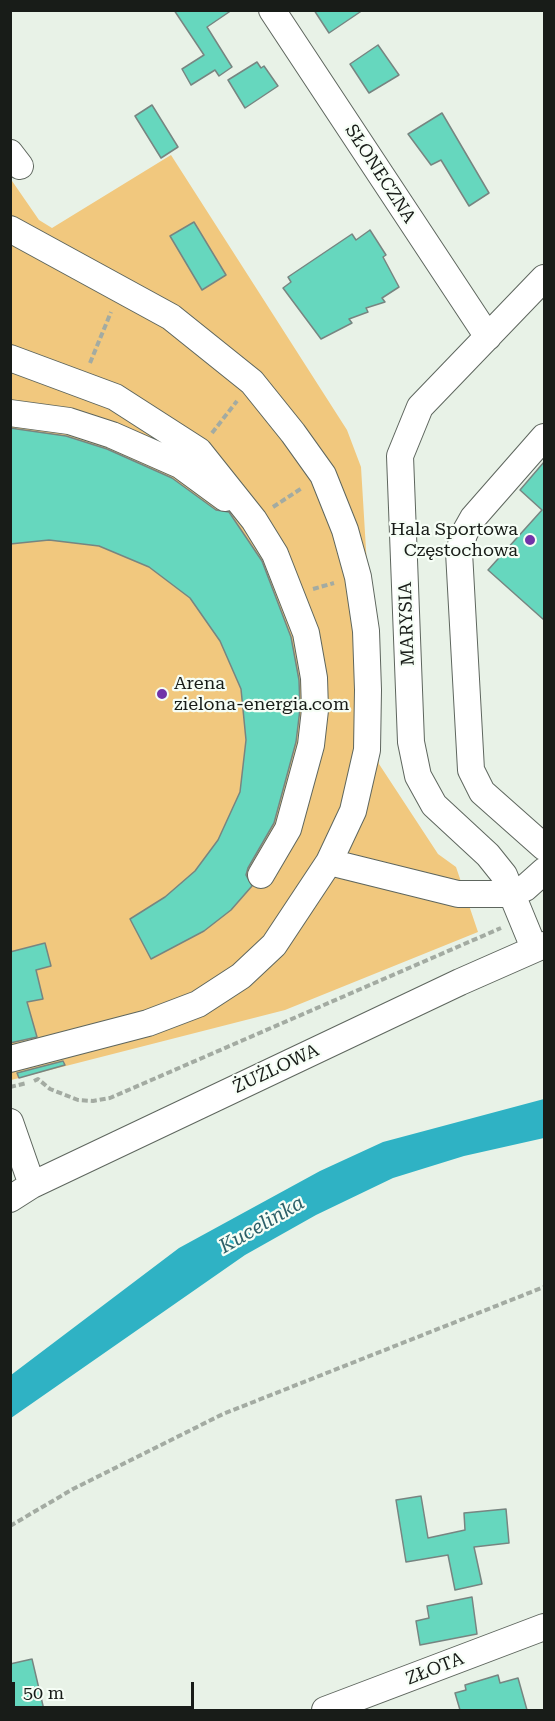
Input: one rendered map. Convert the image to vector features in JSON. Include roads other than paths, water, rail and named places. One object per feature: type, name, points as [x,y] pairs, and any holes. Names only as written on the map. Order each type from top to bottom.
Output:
[{"type":"street","name":"SŁONECZNA","points":[[273,10],[488,337]]},
{"type":"street","points":[[10,229],[171,316],[252,382],[323,475],[345,530],[358,577],[366,631],[366,750],[353,811],[329,862],[274,945],[241,976],[198,1004],[148,1023],[10,1059]]},
{"type":"street","name":"MARYSIA","points":[[539,946],[523,921],[504,875],[489,855],[434,805],[418,776],[411,742],[400,456],[420,407],[544,278]]},
{"type":"street","points":[[10,358],[115,397],[199,451],[254,520],[275,554],[306,633],[314,678],[315,710],[311,745],[288,829],[261,875]]},
{"type":"street","points":[[10,413],[69,421],[146,449],[180,465],[254,520]]},
{"type":"street","points":[[544,437],[473,518],[464,534],[459,552],[471,770],[482,792],[544,848]]},
{"type":"street","points":[[329,862],[458,894],[512,894],[525,888],[544,871]]},
{"type":"street","name":"ŻUŻLOWA","points":[[10,1199],[32,1185],[539,946]]},
{"type":"street","points":[[10,1122],[32,1185]]},
{"type":"street","name":"ZŁOTA","points":[[326,1710],[544,1627]]},
{"type":"water","name":"Kucelinka","points":[[544,1099],[544,1138],[464,1156],[393,1178],[316,1215],[245,1255],[11,1418],[11,1375],[179,1248],[320,1171],[383,1142]]},
{"type":"place","name":"Hala Sportowa Częstochowa","points":[[530,540]]},
{"type":"place","name":"Arena zielona-energia.com","points":[[162,694]]}]
